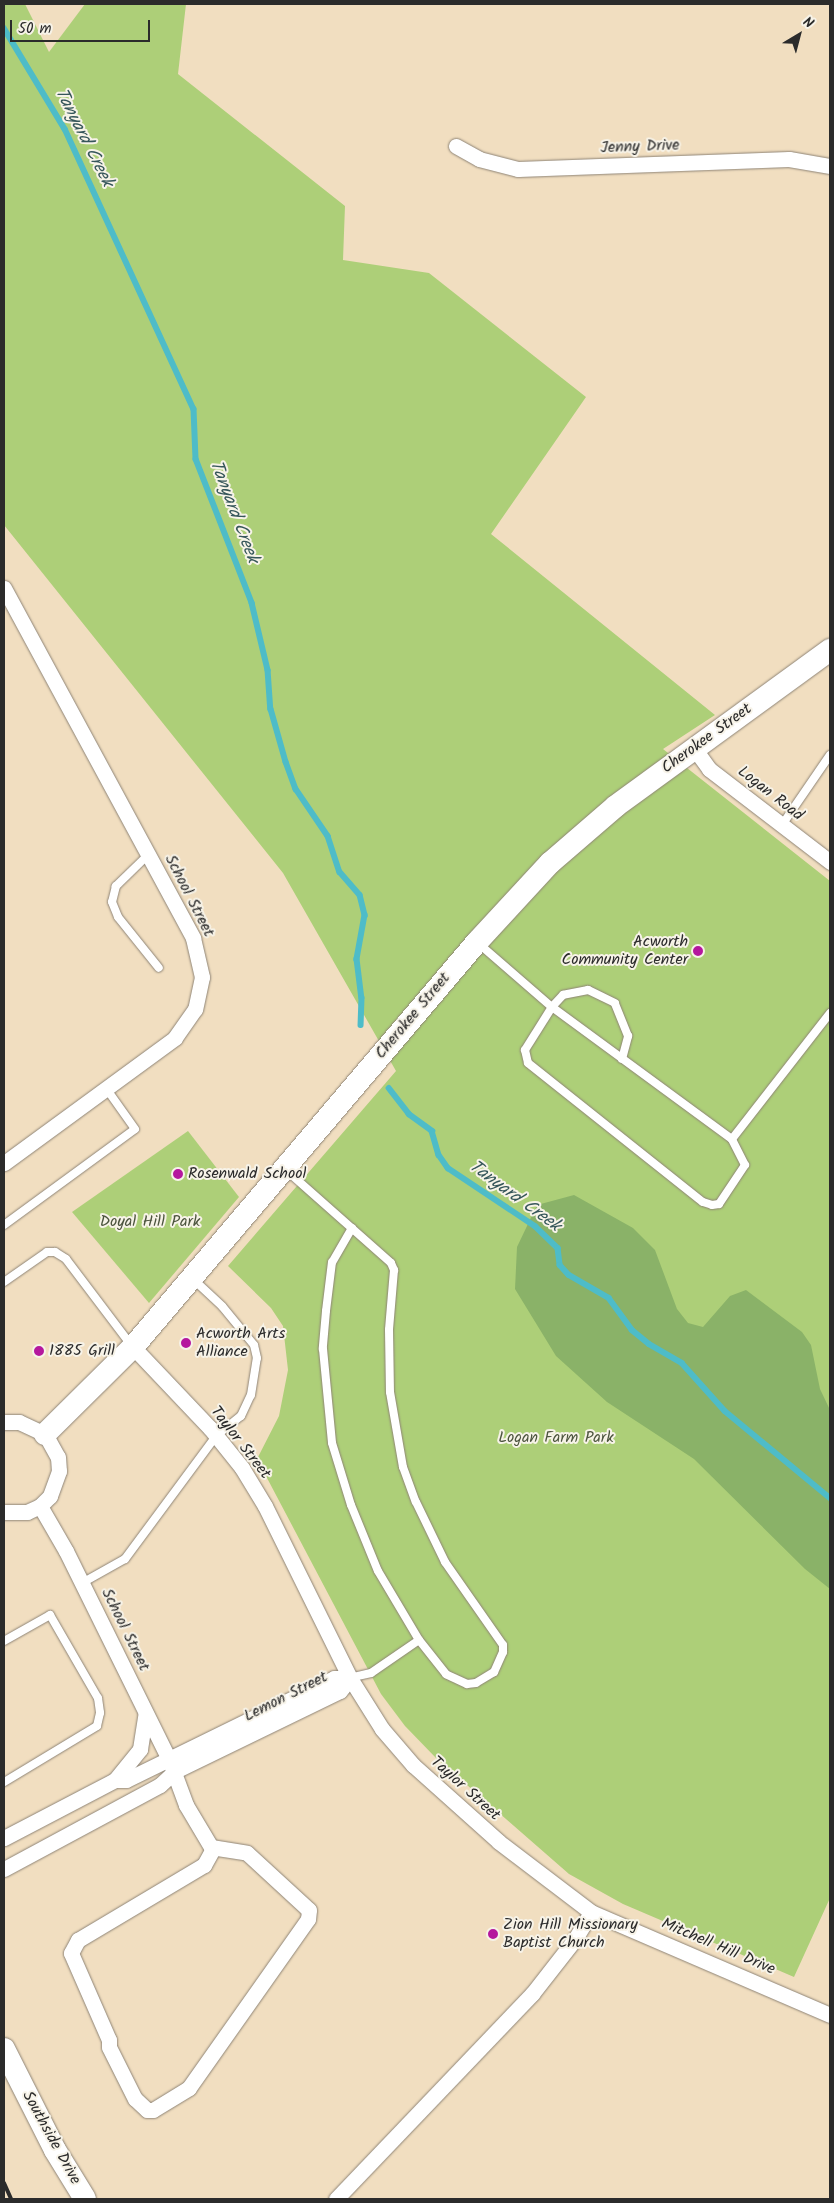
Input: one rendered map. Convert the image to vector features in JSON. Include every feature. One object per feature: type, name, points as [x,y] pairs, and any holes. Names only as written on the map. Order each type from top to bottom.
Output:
[{"type":"street","name":"Jenny Drive","points":[[456,146],[480,159],[518,169],[789,159],[830,166]]},
{"type":"street","name":"School Street","points":[[4,588],[198,951],[200,992],[191,1018],[176,1038],[4,1163]]},
{"type":"street","name":"Cherokee Street","points":[[45,1434],[133,1347],[477,942],[567,847],[694,748],[830,650]]},
{"type":"street","name":"Logan Road","points":[[694,748],[710,769],[830,862]]},
{"type":"street","name":"Taylor Street","points":[[133,1347],[216,1436],[242,1468],[265,1506],[350,1678],[382,1729],[413,1765],[498,1842],[591,1912]]},
{"type":"street","points":[[4,1422],[20,1422],[45,1434],[53,1444],[59,1471],[50,1496],[40,1506],[27,1512],[4,1512]]},
{"type":"street","name":"School Street","points":[[40,1506],[82,1583],[172,1765],[186,1805],[214,1848]]},
{"type":"street","name":"Lemon Street","points":[[4,1838],[115,1780],[126,1780],[172,1765],[340,1691],[350,1678]]},
{"type":"street","points":[[115,1780],[140,1749],[146,1713]]},
{"type":"street","name":"Lemon Street","points":[[4,1869],[160,1786],[172,1765]]},
{"type":"street","points":[[214,1848],[247,1853],[310,1910],[310,1914],[190,2088],[153,2110],[147,2110],[134,2100],[109,2047],[110,2040],[74,1966],[73,1946],[88,1933],[204,1865],[214,1848]]},
{"type":"street","points":[[336,2199],[532,1994],[575,1939],[591,1912]]},
{"type":"street","name":"Mitchell Hill Drive","points":[[591,1912],[830,2015]]},
{"type":"street","name":"Southside Drive","points":[[4,2049],[55,2150],[85,2199]]},
{"type":"lane","points":[[782,825],[830,755]]},
{"type":"lane","points":[[148,855],[122,879],[112,902],[118,918],[159,968]]},
{"type":"lane","points":[[477,942],[552,1007],[622,1059],[732,1139],[745,1165],[719,1204],[712,1205],[703,1202],[528,1063],[524,1057],[528,1044],[552,1007],[563,995],[588,990],[615,1003],[628,1036],[622,1059]]},
{"type":"lane","points":[[732,1139],[830,1012]]},
{"type":"lane","points":[[4,1225],[135,1129],[106,1088]]},
{"type":"lane","points":[[284,1169],[352,1228],[385,1257],[394,1270],[389,1330],[390,1392],[403,1467],[445,1562],[495,1630],[503,1652],[494,1672],[467,1684],[446,1674],[419,1640],[378,1571],[351,1505],[332,1443],[324,1378],[326,1311],[332,1262],[352,1228]]},
{"type":"lane","points":[[4,1282],[47,1252],[55,1252],[66,1259],[133,1347]]},
{"type":"lane","points":[[82,1583],[125,1559],[216,1436],[241,1416],[246,1406],[257,1358],[254,1345],[245,1330],[191,1278]]},
{"type":"lane","points":[[4,1641],[50,1615],[98,1698],[100,1713],[97,1726],[4,1782]]},
{"type":"lane","points":[[350,1678],[371,1673],[419,1640]]},
{"type":"green space","name":"Logan Farm Park","points":[[4,4],[25,4],[49,52],[85,4],[186,4],[178,74],[345,206],[343,260],[429,273],[586,397],[491,534],[715,715],[663,749],[830,881],[830,1898],[794,1977],[623,1904],[569,1874],[436,1758],[405,1726],[381,1694],[257,1459],[279,1416],[288,1370],[283,1326],[271,1308],[228,1266],[396,1071],[283,873],[4,525]]},
{"type":"green space","name":"Doyal Hill Park","points":[[188,1131],[239,1197],[149,1303],[72,1212]]},
{"type":"green space","points":[[574,1195],[633,1228],[655,1250],[677,1309],[688,1323],[703,1327],[730,1296],[746,1290],[802,1332],[811,1345],[820,1389],[830,1410],[830,1589],[805,1569],[694,1459],[607,1402],[556,1356],[515,1289],[517,1247],[537,1205]]},
{"type":"waterway","name":"Tanyard Creek","points":[[4,28],[65,129],[194,409],[196,459],[252,603],[268,670],[271,709],[286,762],[296,789],[328,836],[340,872],[360,895],[365,915],[357,959],[362,998],[361,1025]]},
{"type":"waterway","name":"Tanyard Creek","points":[[389,1088],[409,1114],[432,1131],[439,1155],[448,1168],[535,1226],[558,1248],[560,1265],[569,1275],[609,1298],[632,1330],[649,1344],[682,1363],[725,1411],[830,1498]]},
{"type":"railway","points":[[4,2183],[11,2199]]},
{"type":"place","name":"Acworth Community Center","points":[[698,951]]},
{"type":"place","name":"Rosenwald School","points":[[178,1174]]},
{"type":"place","name":"Acworth Arts Alliance","points":[[186,1343]]},
{"type":"place","name":"1885 Grill","points":[[39,1351]]},
{"type":"place","name":"Zion Hill Missionary Baptist Church","points":[[493,1934]]}]
